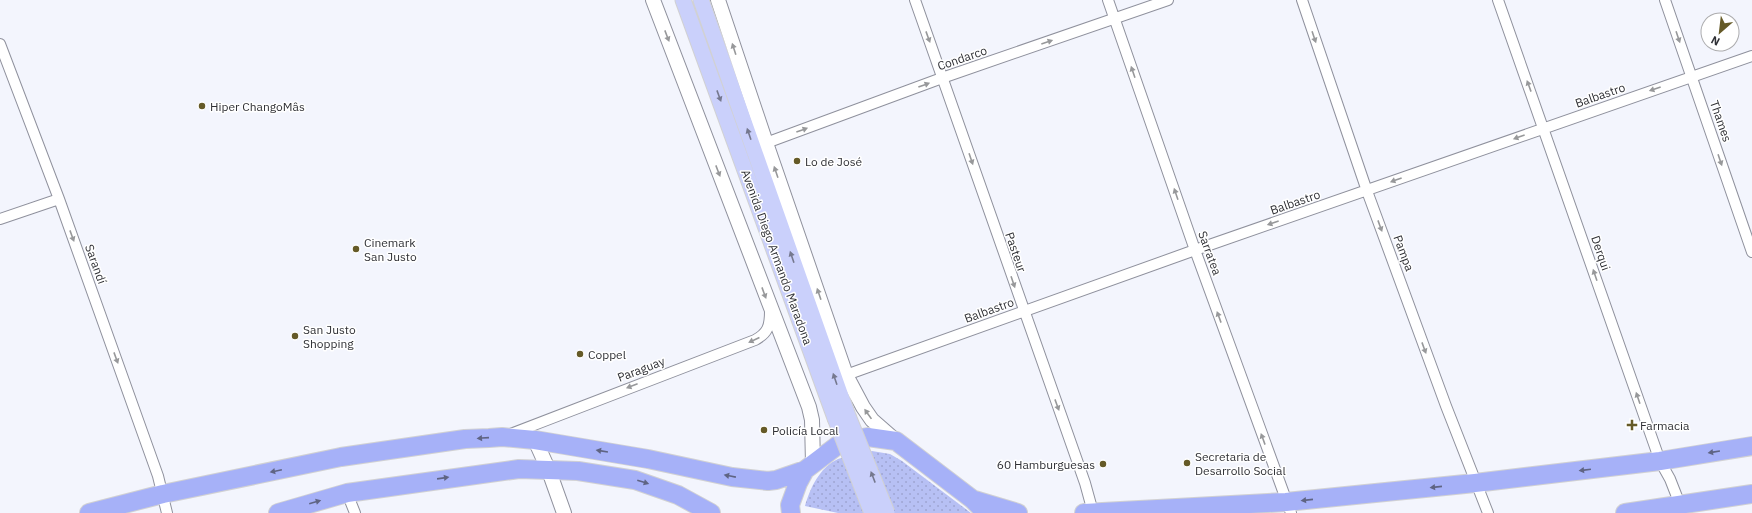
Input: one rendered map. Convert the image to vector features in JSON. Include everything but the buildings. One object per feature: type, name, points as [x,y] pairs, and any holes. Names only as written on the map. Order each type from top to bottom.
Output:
[{"type":"highway","points":[[89,513],[163,494],[341,457],[464,439],[502,437],[535,440],[754,479],[776,480],[809,467],[838,445],[850,440],[868,437],[896,441],[972,499],[986,513]]},
{"type":"highway","points":[[1088,513],[1289,508],[1475,483],[1660,461],[1752,446]]},
{"type":"highway","points":[[791,513],[790,505],[798,483],[809,467]]},
{"type":"highway","points":[[278,513],[347,493],[495,471],[518,469],[578,471],[635,480],[678,496],[711,513]]},
{"type":"highway","points":[[1625,513],[1682,509],[1752,494]]},
{"type":"highway","points":[[972,499],[1018,513]]},
{"type":"main road","name":"Avenida Diego Armando Maradona","points":[[683,0],[842,417],[887,513]]},
{"type":"main road","name":"Avenida Diego Armando Maradona","points":[[701,0],[842,417],[872,513]]},
{"type":"street","name":"Avenida Diego Armando Maradona","points":[[653,0],[810,414],[813,433],[809,467]]},
{"type":"street","points":[[718,0],[846,375],[863,407],[872,420],[896,441]]},
{"type":"street","name":"Pasteur","points":[[915,0],[1023,311],[1085,483],[1088,513]]},
{"type":"street","name":"Sarratea","points":[[1108,0],[1195,250],[1289,508]]},
{"type":"street","name":"Condarco","points":[[766,143],[942,78],[1168,0]]},
{"type":"street","name":"Pampa","points":[[1302,0],[1367,191],[1475,483],[1488,513]]},
{"type":"street","name":"Derqui","points":[[1498,0],[1660,461],[1670,479],[1682,509]]},
{"type":"street","name":"Thames","points":[[1665,0],[1752,252]]},
{"type":"street","name":"Sarandí","points":[[0,44],[59,199],[163,494],[168,513]]},
{"type":"street","name":"Balbastro","points":[[846,375],[1195,250],[1752,56]]},
{"type":"street","points":[[0,219],[59,199]]},
{"type":"street","name":"Paraguay","points":[[502,437],[755,340],[764,335],[768,330],[770,322],[770,309]]},
{"type":"street","points":[[535,440],[549,471],[564,513]]},
{"type":"street","points":[[347,493],[355,513]]},
{"type":"shaded area","points":[[872,451],[890,454],[902,461],[971,513],[838,513],[805,506],[813,485],[826,467],[838,459]]},
{"type":"place","name":"Hiper ChangoMâs","points":[[202,106]]},
{"type":"place","name":"Lo de José","points":[[797,161]]},
{"type":"place","name":"Cinemark San Justo","points":[[356,249]]},
{"type":"place","name":"San Justo Shopping","points":[[295,336]]},
{"type":"place","name":"Coppel","points":[[580,354]]},
{"type":"place","name":"Farmacia","points":[[1632,425]]},
{"type":"place","name":"Policía Local","points":[[764,430]]},
{"type":"place","name":"Secretaria de Desarrollo Social","points":[[1187,463]]},
{"type":"place","name":"60 Hamburguesas","points":[[1103,464]]}]
